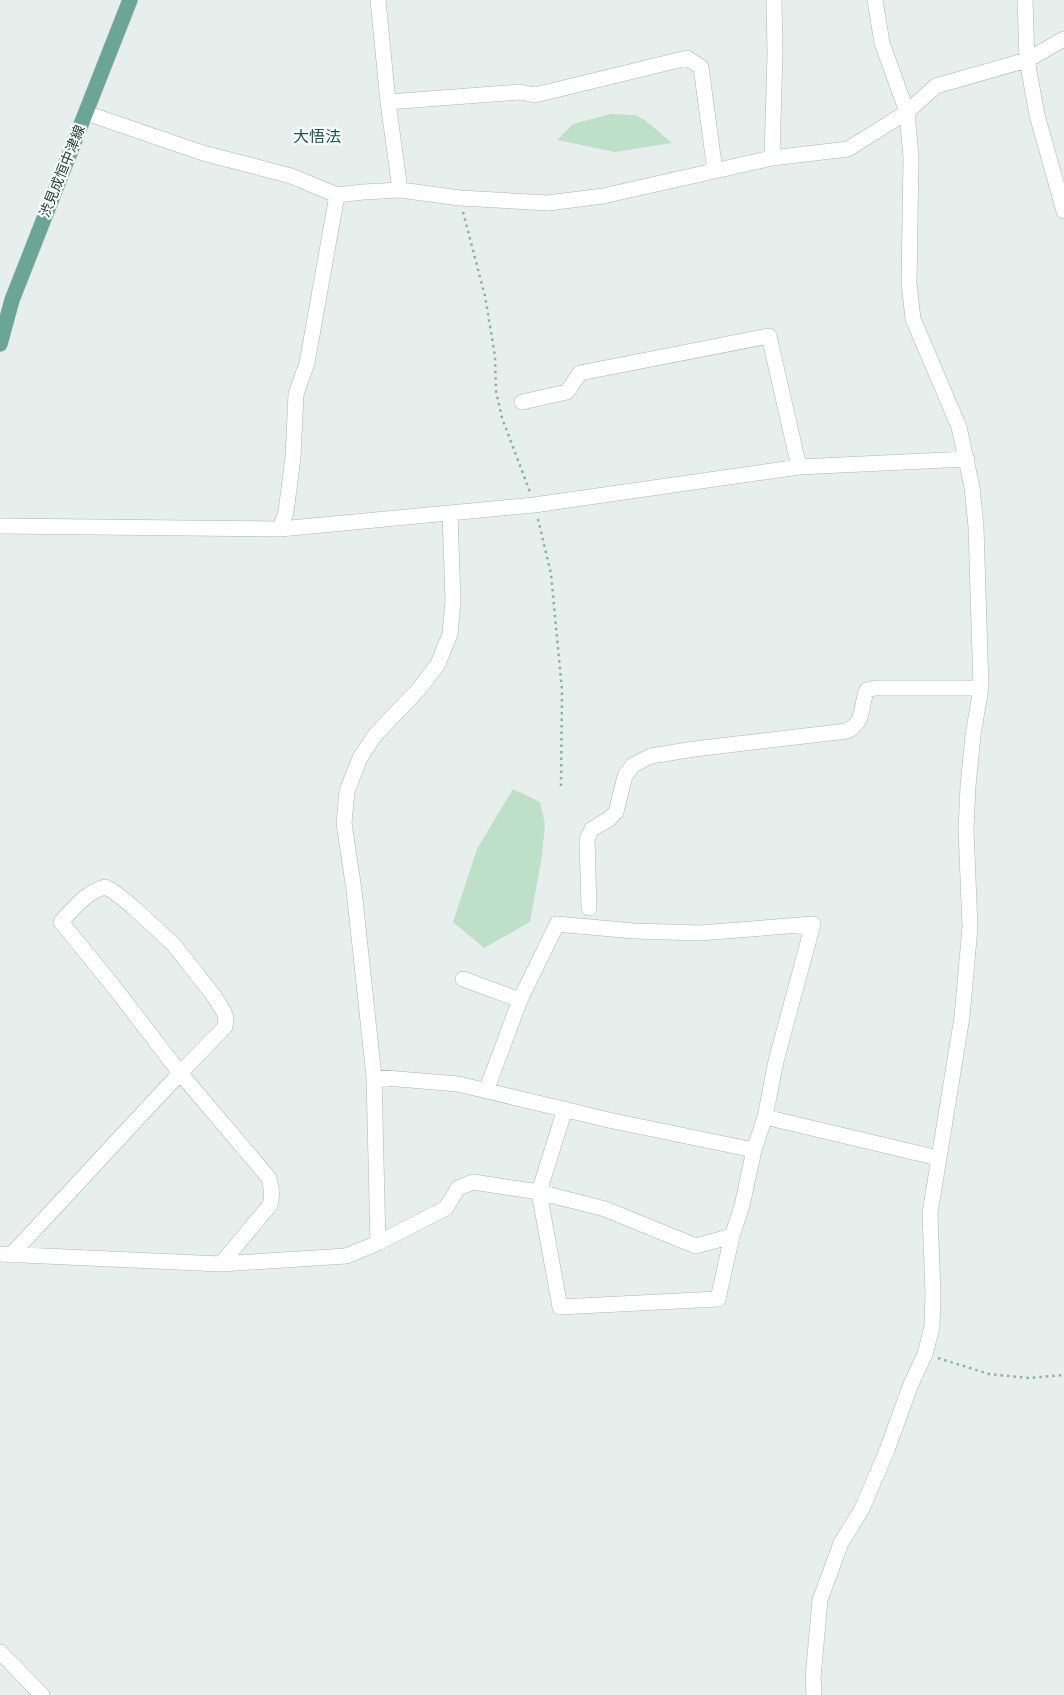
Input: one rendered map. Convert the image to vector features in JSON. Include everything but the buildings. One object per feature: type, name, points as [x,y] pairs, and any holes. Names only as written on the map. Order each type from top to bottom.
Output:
[{"type":"main road","name":"渋見成恒中津線","points":[[0,344],[12,300],[130,0]]},
{"type":"street","points":[[378,0],[388,102],[400,190]]},
{"type":"street","points":[[772,158],[775,53],[774,0]]},
{"type":"street","points":[[814,1695],[813,1678],[820,1600],[841,1543],[862,1509],[887,1450],[911,1384],[925,1354],[932,1327],[933,1294],[930,1213],[962,1017],[970,927],[966,829],[968,786],[973,735],[981,688],[976,527],[972,487],[959,427],[913,319],[909,283],[911,158],[907,112],[882,43],[875,0]]},
{"type":"street","points":[[1025,0],[1027,60],[1037,115],[1064,210]]},
{"type":"street","points":[[86,113],[203,153],[291,176],[338,195],[400,190],[460,198],[548,203],[603,196],[772,158],[848,149],[907,112],[936,86],[1027,60],[1064,39]]},
{"type":"street","points":[[388,102],[520,92],[535,95],[688,58],[701,67],[715,171]]},
{"type":"street","points":[[280,529],[286,512],[293,457],[296,394],[307,363],[338,195]]},
{"type":"street","points":[[522,402],[566,392],[580,373],[769,336],[799,467]]},
{"type":"street","points":[[0,526],[280,529],[534,505],[799,467],[967,458]]},
{"type":"street","points":[[378,1243],[374,1077],[354,890],[344,824],[347,791],[360,758],[375,735],[419,689],[438,664],[450,634],[453,601],[450,513]]},
{"type":"street","points":[[588,908],[587,839],[592,830],[616,812],[626,776],[633,765],[651,756],[694,749],[846,731],[855,727],[859,722],[867,690],[874,688],[981,688]]},
{"type":"street","points":[[5,1255],[180,1073],[225,1027],[226,1018],[224,1012],[214,996],[174,945],[133,907],[105,887],[94,890],[81,900],[61,922],[180,1073],[269,1178],[272,1199],[270,1205],[220,1264]]},
{"type":"street","points":[[486,1091],[520,1000],[557,924],[634,932],[700,933],[813,924],[776,1061],[765,1117],[754,1150],[718,1299],[560,1307],[539,1192],[564,1110]]},
{"type":"street","points":[[463,978],[520,1000]]},
{"type":"street","points":[[374,1077],[458,1084],[564,1110],[754,1150]]},
{"type":"street","points":[[765,1117],[938,1158]]},
{"type":"street","points":[[5,1255],[220,1264],[346,1256],[378,1243],[446,1208],[458,1188],[473,1182],[539,1192],[605,1210],[696,1246],[732,1236]]},
{"type":"street","points":[[0,1652],[42,1695]]},
{"type":"path","points":[[460,198],[485,296],[495,356],[496,392],[502,418],[512,447],[525,475],[551,574],[562,690],[561,788]]},
{"type":"path","points":[[925,1354],[989,1374],[1029,1378],[1064,1375]]},
{"type":"green space","points":[[610,114],[635,115],[645,120],[672,143],[615,152],[557,140],[573,124]]},
{"type":"green space","points":[[513,789],[540,802],[545,824],[542,856],[530,922],[484,948],[453,922],[477,849]]},
{"type":"district","name":"大悟法","points":[[317,136]]}]
